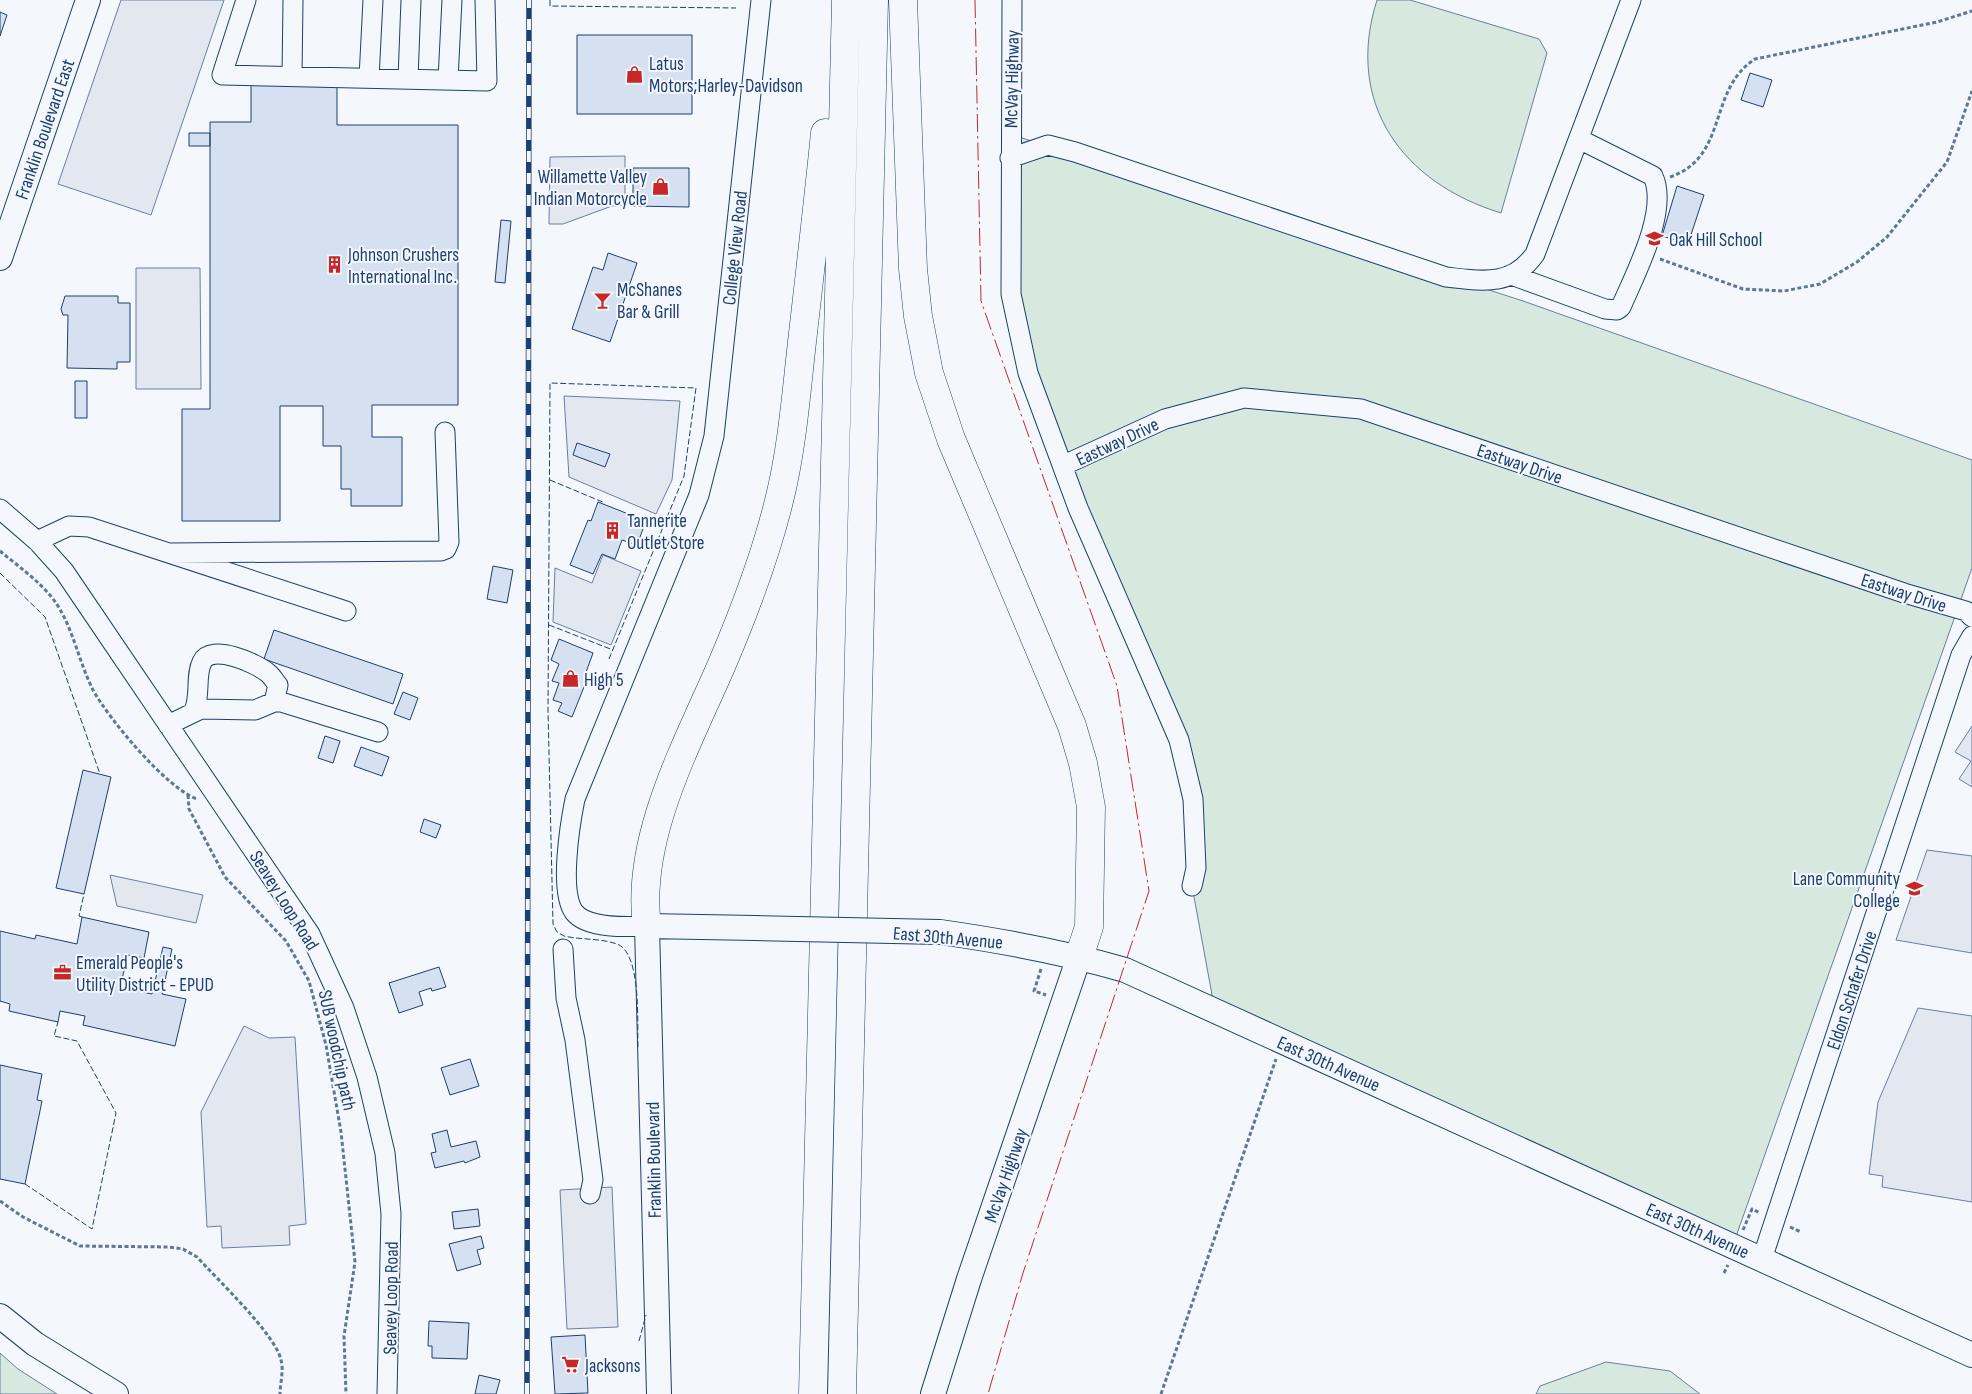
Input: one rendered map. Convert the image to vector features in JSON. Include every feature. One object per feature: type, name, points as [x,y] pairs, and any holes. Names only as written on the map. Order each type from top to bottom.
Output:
[{"type":"highway","points":[[647,926],[645,908],[648,868],[657,825],[683,752],[759,574],[780,499],[792,429],[840,0]]},
{"type":"highway","points":[[813,1394],[846,0]]},
{"type":"highway","points":[[842,1394],[874,0]]},
{"type":"highway","points":[[903,0],[913,269],[918,316],[929,373],[951,439],[1072,726],[1083,763],[1091,807],[1091,849],[1089,926],[1079,957]]},
{"type":"main road","name":"Franklin Boulevard East","points":[[0,258],[88,0]]},
{"type":"main road","name":"East 30th Avenue","points":[[647,926],[940,932],[996,940],[1079,957],[1125,970],[1972,1355]]},
{"type":"main road","name":"Franklin Boulevard","points":[[647,926],[658,1394]]},
{"type":"main road","name":"McVay Highway","points":[[933,1394],[969,1279],[1079,957]]},
{"type":"main road","points":[[0,1316],[35,1344],[116,1394]]},
{"type":"street","points":[[246,0],[222,75],[487,81],[485,0]]},
{"type":"street","points":[[292,0],[292,76]]},
{"type":"street","points":[[369,78],[373,0]]},
{"type":"street","points":[[408,79],[411,0]]},
{"type":"street","points":[[448,80],[452,0]]},
{"type":"street","name":"College View Road","points":[[647,926],[596,925],[575,913],[567,892],[569,828],[574,799],[699,495],[714,436],[761,0]]},
{"type":"street","name":"McVay Highway","points":[[1010,158],[1012,0]]},
{"type":"street","points":[[1514,276],[1527,266],[1535,254],[1631,0]]},
{"type":"street","points":[[1010,158],[1048,145],[1075,152],[1446,277],[1479,281],[1514,276],[1605,309],[1617,310],[1621,308],[1644,253],[1656,209],[1658,188],[1653,176],[1579,139]]},
{"type":"street","name":"Eastway Drive","points":[[1010,158],[1012,294],[1028,373],[1064,465],[1078,508],[1179,740],[1193,799],[1196,868],[1192,886]]},
{"type":"street","name":"Eastway Drive","points":[[1064,465],[1165,419],[1244,398],[1361,409],[1894,590],[1966,611],[1972,617]]},
{"type":"street","points":[[170,553],[441,551],[446,549],[449,542],[445,432]]},
{"type":"street","name":"Seavey Loop Road","points":[[0,509],[37,541],[64,572],[310,934],[344,1008],[367,1077],[384,1153],[391,1214],[387,1394]]},
{"type":"street","points":[[37,541],[69,526],[89,527],[346,610]]},
{"type":"street","name":"Eldon Schafer Drive","points":[[1762,1259],[1958,663],[1972,636]]},
{"type":"street","points":[[194,711],[198,701],[200,668],[203,660],[211,654],[220,653],[240,659],[268,673],[278,685],[274,702]]},
{"type":"street","points":[[168,725],[194,711],[255,710],[274,702],[281,702],[378,732]]},
{"type":"street","points":[[563,949],[566,998],[575,1040],[593,1180],[590,1194]]},
{"type":"path","points":[[1656,182],[1686,171],[1700,160],[1732,80],[1743,67],[1755,59],[1937,22],[1972,11]]},
{"type":"path","points":[[1644,253],[1744,289],[1784,291],[1820,284],[1857,262],[1886,237],[1947,162],[1972,91]]},
{"type":"path","name":"SUB woodchip path","points":[[0,550],[56,603],[70,626],[94,690],[115,721],[135,745],[165,778],[188,795],[190,809],[225,877],[286,941],[309,981],[326,1045],[340,1122],[355,1262],[344,1336],[346,1394]]},
{"type":"path","points":[[1161,1394],[1282,1041]]},
{"type":"path","points":[[0,1200],[23,1217],[80,1246],[183,1249],[197,1256],[266,1332],[279,1352],[282,1362],[280,1394]]},
{"type":"shaded area","points":[[121,0],[224,0],[151,215],[58,184]]},
{"type":"shaded area","points":[[1377,0],[1410,0],[1539,39],[1547,53],[1501,213],[1466,200],[1436,182],[1410,160],[1390,134],[1376,105],[1369,73],[1369,38]]},
{"type":"shaded area","points":[[1010,134],[1523,301],[1972,460],[1972,568],[1733,1245],[1215,1011],[1192,886],[1193,799],[1021,338]]},
{"type":"shaded area","points":[[625,156],[625,205],[612,206],[563,224],[549,224],[550,157]]},
{"type":"shaded area","points":[[136,268],[200,268],[201,389],[136,389]]},
{"type":"shaded area","points":[[564,396],[680,401],[672,480],[656,514],[569,477]]},
{"type":"shaded area","points":[[603,555],[641,571],[611,645],[553,622],[555,568],[592,583]]},
{"type":"shaded area","points":[[1972,726],[1972,787],[1959,779],[1971,761],[1955,752]]},
{"type":"shaded area","points":[[1927,850],[1972,856],[1972,953],[1896,940]]},
{"type":"shaded area","points":[[110,875],[203,895],[196,923],[117,906]]},
{"type":"shaded area","points":[[1918,1008],[1972,1016],[1972,1202],[1882,1187],[1883,1176],[1869,1174],[1878,1102]]},
{"type":"shaded area","points":[[244,1026],[269,1038],[295,1037],[306,1224],[289,1226],[290,1245],[222,1248],[221,1226],[207,1227],[201,1112]]},
{"type":"shaded area","points":[[612,1187],[618,1327],[567,1329],[560,1190]]},
{"type":"shaded area","points":[[0,1353],[18,1369],[57,1394],[0,1394]]},
{"type":"shaded area","points":[[1606,1362],[1670,1371],[1700,1394],[1536,1394],[1540,1386]]},
{"type":"building","points":[[0,12],[7,15],[0,36]]},
{"type":"building","name":"Latus Motors;Harley-Davidson","points":[[577,35],[692,35],[692,114],[577,114]]},
{"type":"building","points":[[1750,73],[1772,80],[1763,107],[1741,100]]},
{"type":"building","name":"Johnson Crushers International Inc.","points":[[251,81],[337,82],[337,125],[458,125],[458,405],[372,405],[372,437],[402,437],[402,506],[351,506],[351,489],[341,489],[341,446],[323,446],[323,406],[280,406],[280,521],[182,521],[182,409],[210,409],[210,122],[251,122]]},
{"type":"building","points":[[189,133],[210,133],[210,146],[189,146]]},
{"type":"building","name":"Willamette Valley Indian Motorcycle","points":[[633,168],[689,168],[689,207],[633,206]]},
{"type":"building","points":[[1677,186],[1704,195],[1688,244],[1662,236]]},
{"type":"building","points":[[501,220],[511,221],[505,283],[495,282]]},
{"type":"building","name":"McShanes Bar & Grill","points":[[608,253],[637,263],[610,342],[572,329],[593,267],[603,270]]},
{"type":"building","points":[[65,296],[118,296],[118,303],[130,303],[130,362],[117,362],[117,369],[67,368],[68,315],[63,315],[61,309]]},
{"type":"building","points":[[75,381],[87,381],[87,418],[75,418]]},
{"type":"building","points":[[577,443],[610,454],[605,467],[573,455]]},
{"type":"building","name":"Tannerite Outlet Store","points":[[598,502],[646,521],[637,545],[622,540],[615,559],[602,554],[593,574],[570,565],[588,520],[591,521]]},
{"type":"building","points":[[493,566],[513,570],[507,603],[487,599]]},
{"type":"building","points":[[274,630],[403,674],[393,704],[264,659]]},
{"type":"building","name":"High 5","points":[[559,639],[593,653],[585,675],[588,677],[572,717],[558,711],[562,703],[553,700],[559,683],[552,681],[559,664],[551,660]]},
{"type":"building","points":[[403,692],[418,698],[410,720],[394,714]]},
{"type":"building","points":[[325,736],[340,741],[333,763],[318,758]]},
{"type":"building","points":[[361,747],[389,757],[382,776],[354,766]]},
{"type":"building","points":[[83,770],[111,777],[84,894],[56,888]]},
{"type":"building","points":[[424,819],[441,825],[436,838],[420,832]]},
{"type":"building","name":"Emerald People's Utility District - EPUD","points":[[82,917],[149,932],[144,958],[128,955],[120,987],[152,994],[163,947],[172,949],[162,994],[186,999],[175,1046],[83,1025],[85,1016],[60,1011],[58,1022],[9,1011],[10,1004],[0,1001],[0,931],[35,939],[36,935],[77,944]]},
{"type":"building","points":[[439,967],[446,987],[432,991],[431,988],[419,992],[423,1005],[399,1013],[389,983]]},
{"type":"building","points":[[470,1059],[479,1086],[450,1095],[441,1068]]},
{"type":"building","points":[[0,1065],[42,1074],[37,1100],[42,1101],[25,1184],[0,1179]]},
{"type":"building","points":[[447,1130],[451,1147],[476,1141],[480,1157],[465,1163],[464,1161],[435,1168],[431,1153],[436,1152],[432,1134]]},
{"type":"building","points":[[478,1209],[480,1226],[454,1229],[452,1212]]},
{"type":"building","points":[[481,1236],[484,1248],[477,1250],[481,1264],[457,1271],[449,1244]]},
{"type":"building","points":[[429,1321],[469,1323],[467,1359],[432,1358],[432,1346],[428,1346]]},
{"type":"building","points":[[585,1335],[588,1393],[555,1394],[551,1337]]},
{"type":"building","points":[[479,1375],[500,1380],[496,1394],[475,1394]]},
{"type":"railway","points":[[527,1394],[529,0]]},
{"type":"fence","points":[[550,0],[550,6],[736,8]]},
{"type":"fence","points":[[609,659],[684,476],[696,388],[550,383],[548,710],[553,924],[557,932],[564,936],[611,942],[625,950],[631,961],[634,975],[638,1007],[638,1048]]},
{"type":"fence","points":[[550,480],[605,503]]},
{"type":"fence","points":[[644,520],[662,528]]},
{"type":"fence","points":[[0,573],[45,617],[100,774]]},
{"type":"fence","points":[[549,625],[613,650]]},
{"type":"fence","points":[[82,917],[79,916],[84,894]]},
{"type":"fence","points":[[25,1184],[92,1229],[116,1113],[77,1041],[54,1036],[58,1022]]},
{"type":"fence","points":[[639,1341],[646,1315]]},
{"type":"power","points":[[975,0],[981,301],[1117,686],[1149,891],[1023,1273],[988,1394]]},
{"type":"place","name":"Latus Motors;Harley-Davidson","points":[[635,74]]},
{"type":"place","name":"Willamette Valley Indian Motorcycle","points":[[661,187]]},
{"type":"place","name":"Oak Hill School","points":[[1655,239]]},
{"type":"place","name":"Johnson Crushers International Inc.","points":[[334,265]]},
{"type":"place","name":"McShanes Bar & Grill","points":[[603,300]]},
{"type":"place","name":"Tannerite Outlet Store","points":[[613,531]]},
{"type":"place","name":"High 5","points":[[570,679]]},
{"type":"place","name":"Lane Community College","points":[[1914,889]]},
{"type":"place","name":"Emerald People's Utility District - EPUD","points":[[62,973]]},
{"type":"place","name":"Jacksons","points":[[571,1365]]}]
